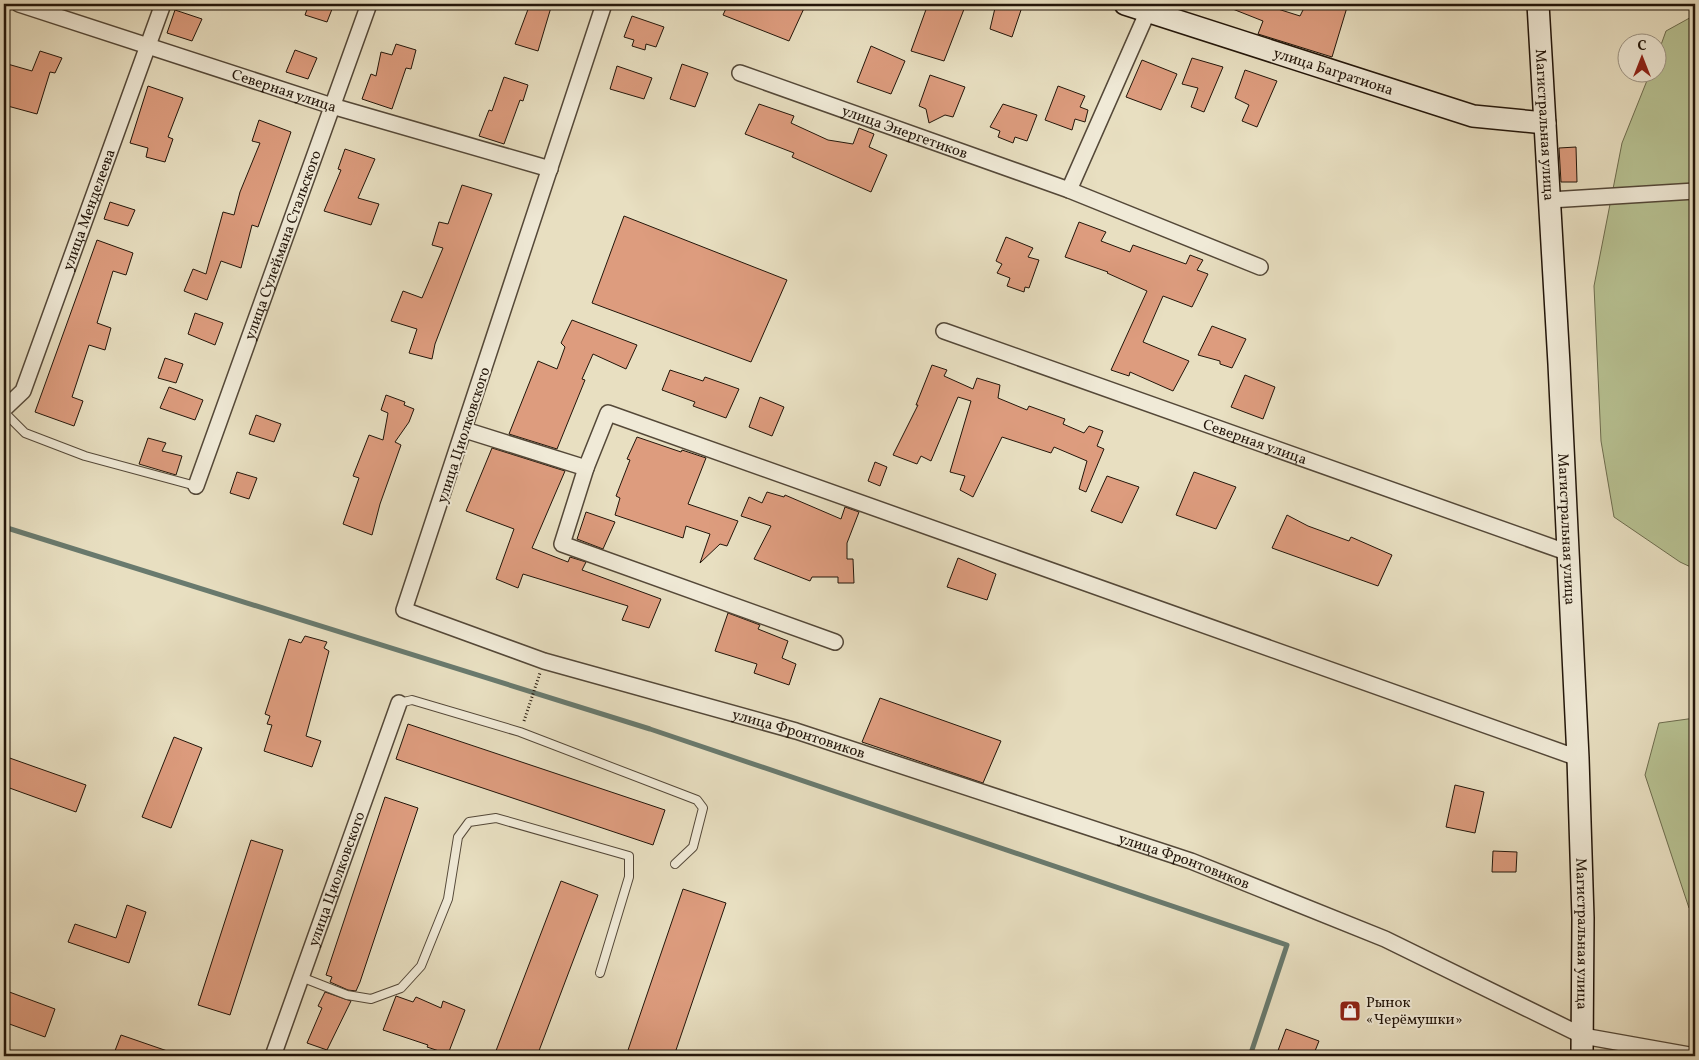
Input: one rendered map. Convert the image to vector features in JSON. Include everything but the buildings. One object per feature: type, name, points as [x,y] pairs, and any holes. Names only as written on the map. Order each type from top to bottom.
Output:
[{"type":"main road","name":"Магистральная улица","points":[[1538,4],[1550,200],[1566,552],[1578,758],[1583,1046]]},
{"type":"main road","name":"улица Багратиона","points":[[1139,7],[1473,116],[1545,123]]},
{"type":"street","name":"Северная улица","points":[[19,4],[332,106],[550,169]]},
{"type":"street","name":"улица Менделеева","points":[[4,411],[23,392],[163,4]]},
{"type":"street","name":"улица Сулеймана Стальского","points":[[196,486],[369,4]]},
{"type":"street","name":"улица Циолковского","points":[[604,4],[465,430],[404,610],[544,660],[660,691]]},
{"type":"street","points":[[1069,190],[1139,7]]},
{"type":"street","name":"улица Энергетиков","points":[[740,72],[1069,190],[1260,267]]},
{"type":"street","points":[[1550,200],[1695,191]]},
{"type":"street","name":"Северная улица","points":[[944,331],[1566,552]]},
{"type":"street","points":[[835,642],[562,544],[586,468],[608,413],[1578,758]]},
{"type":"street","points":[[465,430],[586,468]]},
{"type":"street","name":"улица Фронтовиков","points":[[660,691],[796,731],[1191,861],[1385,939],[1583,1046],[1695,1056]]},
{"type":"street","name":"улица Циолковского","points":[[273,1056],[399,703]]},
{"type":"lane","points":[[4,411],[25,433],[68,449],[196,486]]},
{"type":"lane","points":[[399,703],[412,700],[520,732],[696,800],[703,808],[693,848],[675,864]]},
{"type":"lane","points":[[301,977],[347,995],[371,999],[401,988],[421,966],[448,900],[458,837],[469,822],[496,818],[629,856],[629,877],[600,974]]},
{"type":"path","points":[[529,708],[539,678]]},
{"type":"green space","points":[[1695,15],[1695,569],[1680,562],[1614,517],[1601,441],[1594,286],[1622,143],[1646,82],[1666,82],[1666,31]]},
{"type":"green space","points":[[1695,718],[1695,913],[1689,908],[1645,775],[1659,723]]},
{"type":"waterway","points":[[4,527],[650,729],[1287,945],[1250,1056]]},
{"type":"place","name":"Рынок «Черёмушки»","points":[[1350,1011]]}]
